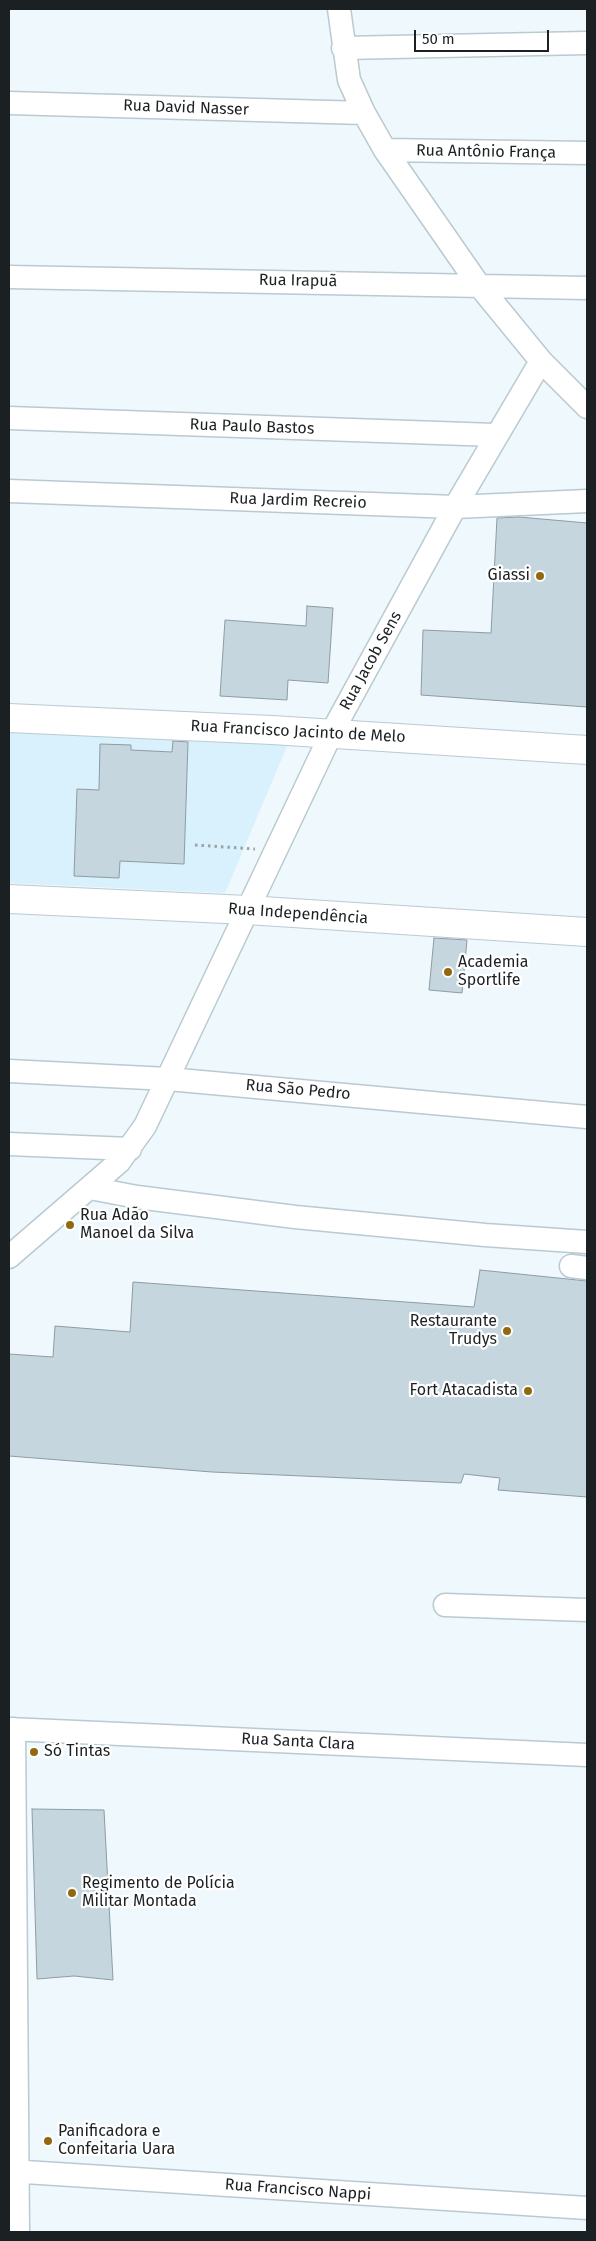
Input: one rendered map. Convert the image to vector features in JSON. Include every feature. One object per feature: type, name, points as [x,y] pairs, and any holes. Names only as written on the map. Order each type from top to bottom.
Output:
[{"type":"main road","name":"Rua Francisco Jacinto de Melo","points":[[9,718],[331,734],[587,750]]},
{"type":"main road","name":"Rua Independência","points":[[9,899],[247,910],[587,932]]},
{"type":"street","points":[[339,9],[349,80],[364,113],[385,150],[478,284],[541,361],[587,407]]},
{"type":"street","points":[[343,48],[587,43]]},
{"type":"street","name":"Rua David Nasser","points":[[9,103],[364,113]]},
{"type":"street","name":"Rua Antônio França","points":[[385,150],[587,153]]},
{"type":"street","name":"Rua Irapuã","points":[[9,277],[478,284],[587,288]]},
{"type":"street","name":"Rua Jacob Sens","points":[[168,1079],[331,734],[455,507],[495,436],[541,361]]},
{"type":"street","name":"Rua Paulo Bastos","points":[[9,418],[495,436]]},
{"type":"street","name":"Rua Jardim Recreio","points":[[9,491],[455,507],[587,501]]},
{"type":"street","name":"Rua São Pedro","points":[[9,1071],[168,1079],[587,1117]]},
{"type":"street","points":[[9,1257],[90,1188],[130,1149],[145,1126],[168,1079]]},
{"type":"street","points":[[9,1144],[130,1149]]},
{"type":"street","points":[[90,1188],[137,1197],[295,1217],[485,1235],[587,1242]]},
{"type":"street","points":[[445,1605],[587,1610]]},
{"type":"street","points":[[11,1729],[12,2171],[18,2232]]},
{"type":"street","name":"Rua Santa Clara","points":[[11,1729],[587,1755]]},
{"type":"street","name":"Rua Francisco Nappi","points":[[12,2171],[587,2208]]},
{"type":"path","points":[[195,845],[275,851]]},
{"type":"shaded area","points":[[9,732],[288,744],[225,893],[9,883]]},
{"type":"building","name":"Giassi","points":[[519,517],[587,523],[587,707],[421,695],[423,630],[491,633],[497,518]]},
{"type":"building","points":[[307,606],[333,608],[328,683],[288,680],[287,700],[220,696],[225,620],[306,626]]},
{"type":"building","points":[[173,741],[188,742],[184,864],[120,861],[119,878],[74,876],[77,789],[99,790],[100,744],[131,745],[131,750],[172,752]]},
{"type":"building","name":"Academia Sportlife","points":[[434,938],[467,940],[462,993],[429,990]]},
{"type":"building","points":[[480,1270],[587,1281],[587,1497],[498,1490],[500,1478],[464,1474],[461,1483],[212,1472],[9,1456],[9,1354],[53,1357],[55,1326],[130,1332],[133,1282],[474,1307]]},
{"type":"building","name":"Regimento de Polícia Militar Montada","points":[[32,1809],[104,1810],[113,1980],[74,1976],[37,1979]]},
{"type":"place","name":"Giassi","points":[[540,576]]},
{"type":"place","name":"Academia Sportlife","points":[[448,972]]},
{"type":"place","name":"Rua Adão Manoel da Silva","points":[[70,1225]]},
{"type":"place","name":"Restaurante Trudys","points":[[507,1331]]},
{"type":"place","name":"Fort Atacadista","points":[[528,1391]]},
{"type":"place","name":"Só Tintas","points":[[34,1752]]},
{"type":"place","name":"Regimento de Polícia Militar Montada","points":[[72,1893]]},
{"type":"place","name":"Panificadora e Confeitaria Uara","points":[[48,2141]]}]
